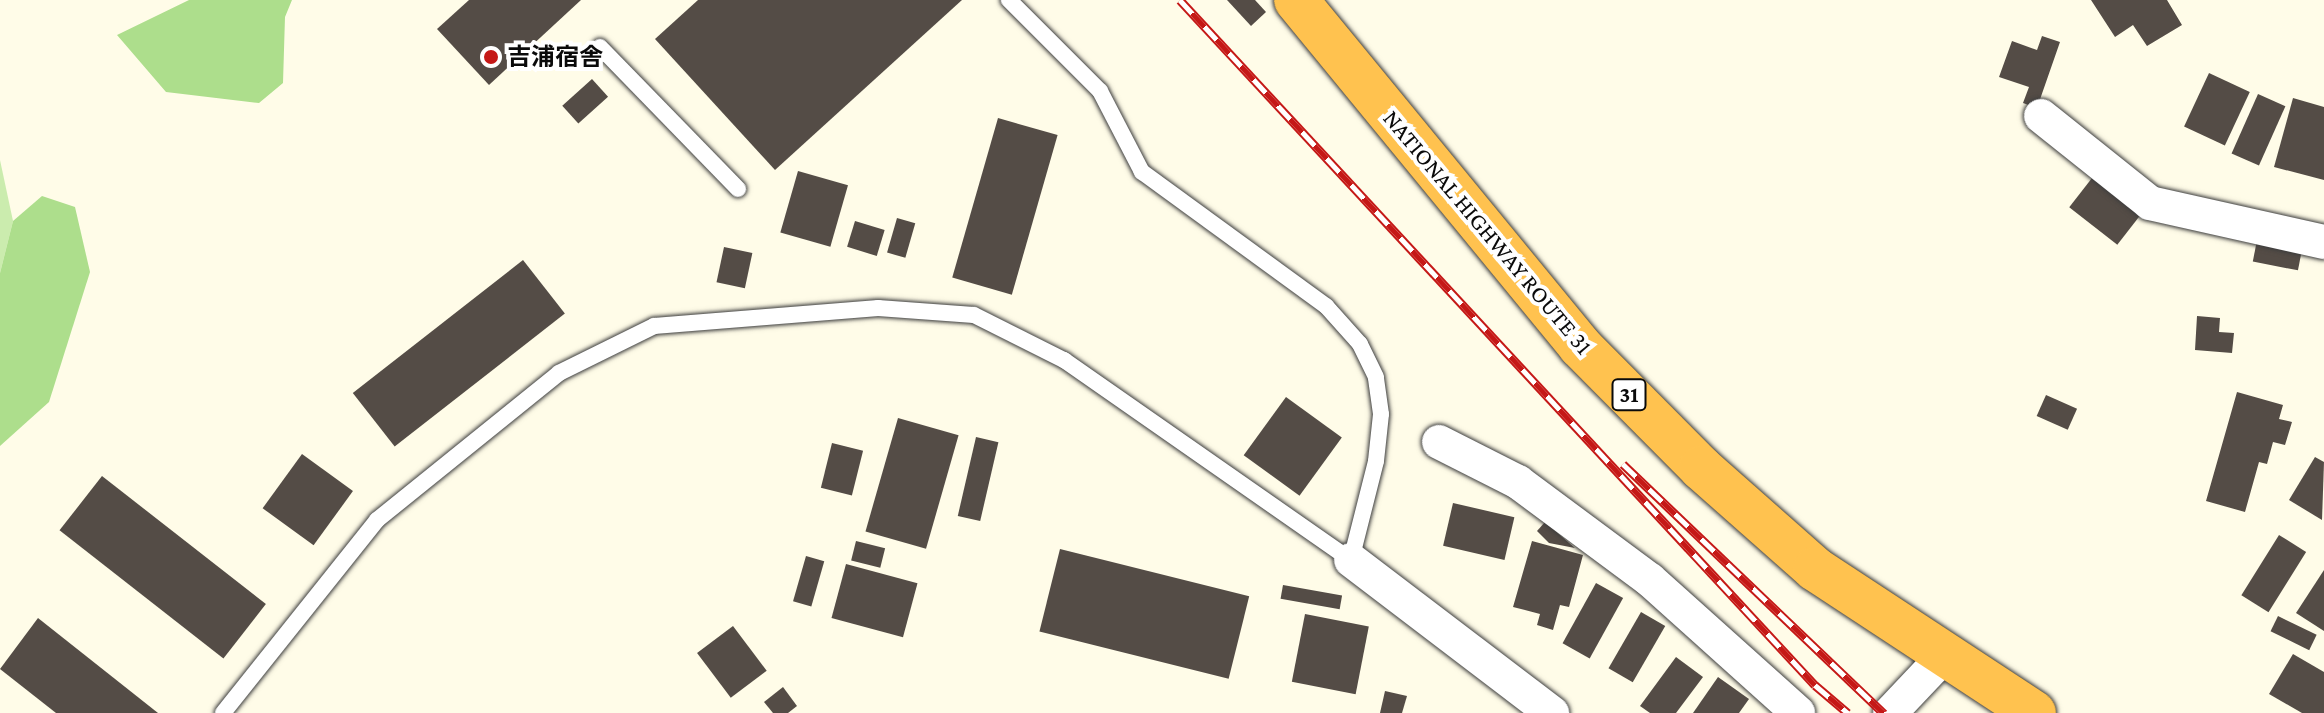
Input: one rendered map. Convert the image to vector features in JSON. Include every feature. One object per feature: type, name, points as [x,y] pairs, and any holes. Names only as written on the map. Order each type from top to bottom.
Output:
[{"type":"highway","name":"NATIONAL HIGHWAY ROUTE 31","points":[[1296,0],[1591,357],[1701,468],[1815,569],[1943,657],[2034,713]]},
{"type":"street","points":[[2041,116],[2150,203],[2196,217],[2324,242]]},
{"type":"street","points":[[1439,442],[1518,482],[1650,580],[1798,713]]},
{"type":"street","points":[[1351,560],[1552,713]]},
{"type":"street","points":[[1890,713],[1943,657]]},
{"type":"lane","points":[[223,713],[377,520],[559,373],[654,326],[878,308],[974,315],[1064,360],[1351,560],[1376,461],[1381,414],[1376,377],[1360,344],[1326,306],[1142,172],[1100,91],[1009,0]]},
{"type":"lane","points":[[600,47],[738,189]]},
{"type":"green space","points":[[189,0],[292,0],[285,17],[283,83],[259,103],[166,92],[117,35]]},
{"type":"green space","points":[[0,160],[13,221],[0,273]]},
{"type":"green space","points":[[42,196],[75,207],[90,272],[49,402],[0,446],[0,273],[13,221]]},
{"type":"building","name":"吉浦宿舎","points":[[469,0],[581,0],[489,85],[437,29]]},
{"type":"building","points":[[698,0],[962,0],[775,170],[655,39]]},
{"type":"building","points":[[1227,0],[1255,0],[1266,12],[1251,26]]},
{"type":"building","points":[[2091,0],[2167,0],[2182,25],[2147,46],[2133,25],[2115,37]]},
{"type":"building","points":[[2042,36],[2060,42],[2037,108],[2023,103],[2029,87],[1999,77],[2012,41],[2037,50]]},
{"type":"building","points":[[2209,73],[2250,92],[2225,145],[2184,126]]},
{"type":"building","points":[[592,79],[608,97],[578,124],[562,106]]},
{"type":"building","points":[[2258,94],[2285,106],[2259,166],[2232,153]]},
{"type":"building","points":[[2293,98],[2324,107],[2324,180],[2274,167]]},
{"type":"building","points":[[998,118],[1058,135],[1012,295],[952,278]]},
{"type":"building","points":[[798,171],[848,185],[830,247],[780,233]]},
{"type":"building","points":[[2092,178],[2140,216],[2117,245],[2069,207]]},
{"type":"building","points":[[897,218],[915,223],[905,258],[887,253]]},
{"type":"building","points":[[855,221],[885,230],[877,256],[847,247]]},
{"type":"building","points":[[2257,240],[2302,249],[2298,270],[2253,262]]},
{"type":"building","points":[[724,247],[752,253],[745,288],[717,282]]},
{"type":"building","points":[[523,260],[565,314],[395,447],[353,393]]},
{"type":"building","points":[[2197,316],[2220,318],[2219,332],[2234,333],[2232,353],[2195,350]]},
{"type":"building","points":[[2237,392],[2283,405],[2279,419],[2292,422],[2285,445],[2273,442],[2267,464],[2259,462],[2245,512],[2206,501]]},
{"type":"building","points":[[2046,395],[2077,409],[2068,430],[2037,416]]},
{"type":"building","points":[[1286,397],[1342,438],[1300,496],[1244,455]]},
{"type":"building","points":[[898,418],[959,435],[926,549],[865,531]]},
{"type":"building","points":[[976,437],[998,442],[980,521],[958,516]]},
{"type":"building","points":[[832,443],[863,451],[852,495],[821,488]]},
{"type":"building","points":[[302,454],[353,491],[314,545],[263,508]]},
{"type":"building","points":[[2315,457],[2324,462],[2322,520],[2289,500]]},
{"type":"building","points":[[102,476],[266,604],[223,658],[60,530]]},
{"type":"building","points":[[1453,503],[1514,517],[1504,560],[1443,546]]},
{"type":"building","points":[[1545,522],[1575,548],[1549,543],[1537,531]]},
{"type":"building","points":[[2279,535],[2306,552],[2269,612],[2241,595]]},
{"type":"building","points":[[856,541],[885,548],[880,568],[851,560]]},
{"type":"building","points":[[1532,541],[1583,555],[1569,607],[1560,605],[1553,630],[1537,625],[1540,614],[1513,607]]},
{"type":"building","points":[[1060,549],[1249,596],[1229,679],[1039,631]]},
{"type":"building","points":[[806,556],[824,561],[811,606],[793,601]]},
{"type":"building","points":[[846,564],[917,583],[903,637],[832,618]]},
{"type":"building","points":[[2324,570],[2324,631],[2296,613]]},
{"type":"building","points":[[1596,583],[1623,598],[1590,658],[1563,643]]},
{"type":"building","points":[[1283,585],[1342,595],[1340,609],[1281,599]]},
{"type":"building","points":[[1641,612],[1665,626],[1633,682],[1608,668]]},
{"type":"building","points":[[1305,614],[1369,626],[1356,694],[1292,682]]},
{"type":"building","points":[[2278,616],[2317,635],[2309,650],[2271,631]]},
{"type":"building","points":[[38,618],[158,713],[56,713],[0,669]]},
{"type":"building","points":[[733,626],[767,671],[731,698],[697,653]]},
{"type":"building","points":[[2293,654],[2324,672],[2324,713],[2302,713],[2269,694]]},
{"type":"building","points":[[1676,657],[1703,677],[1676,713],[1650,713],[1640,706]]},
{"type":"building","points":[[1718,677],[1749,699],[1739,713],[1693,713]]},
{"type":"building","points":[[783,687],[797,706],[788,713],[773,713],[764,702]]},
{"type":"building","points":[[1385,691],[1407,696],[1402,713],[1380,713]]},
{"type":"railway","points":[[1180,0],[1815,685],[1848,713]]},
{"type":"railway","points":[[1623,464],[1884,713]]},
{"type":"place","name":"吉浦宿舎","points":[[491,57]]}]
